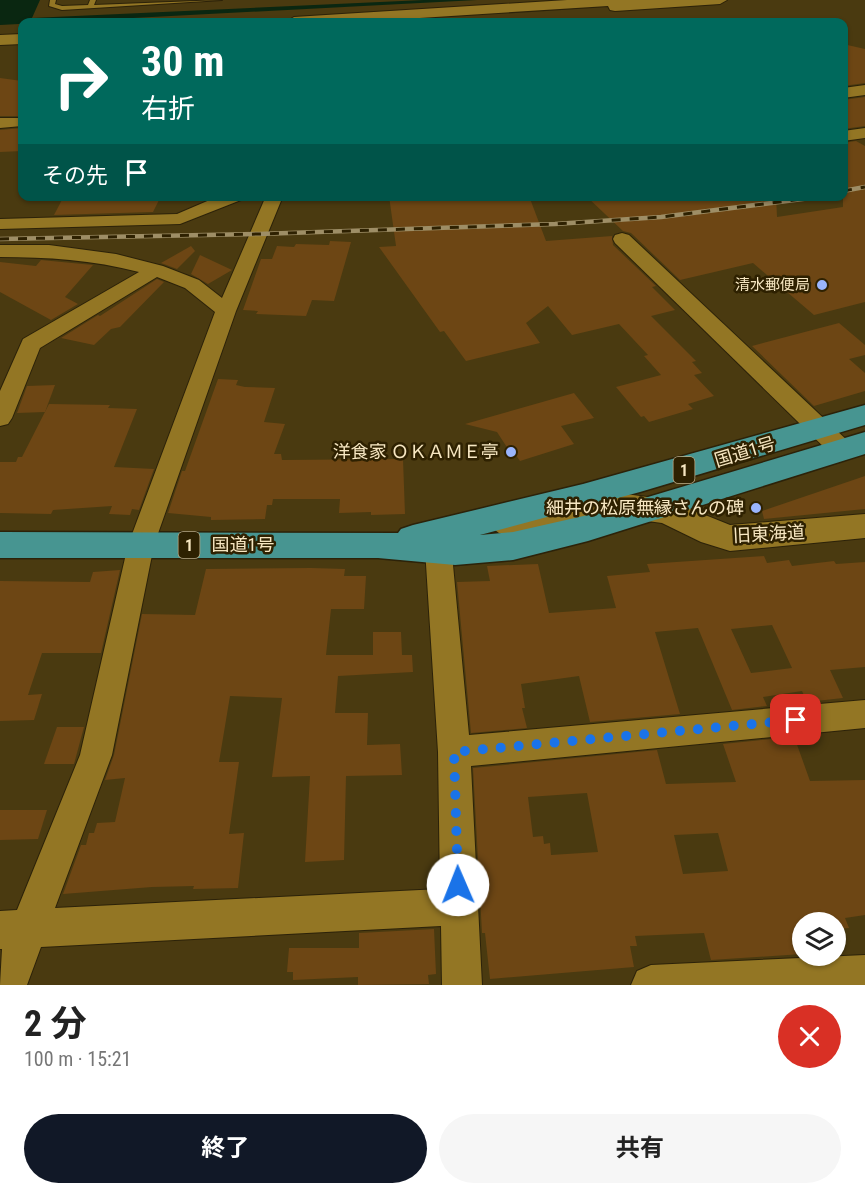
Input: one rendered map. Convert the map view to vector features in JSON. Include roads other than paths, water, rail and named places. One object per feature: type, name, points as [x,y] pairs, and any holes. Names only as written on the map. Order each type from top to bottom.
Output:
[{"type":"highway","name":"国道1号","points":[[438,541],[455,551],[541,541],[651,509],[842,441],[865,415]]},
{"type":"highway","name":"国道1号","points":[[0,544],[378,545],[438,541],[502,518],[703,465],[842,441]]},
{"type":"street","points":[[583,6],[635,0]]},
{"type":"street","points":[[341,18],[720,0]]},
{"type":"street","points":[[0,40],[18,39]]},
{"type":"street","points":[[0,45],[18,45]]},
{"type":"street","points":[[848,92],[865,90]]},
{"type":"street","points":[[0,123],[18,122]]},
{"type":"street","points":[[848,135],[865,133]]},
{"type":"street","points":[[0,224],[180,219],[223,201]]},
{"type":"street","points":[[7,985],[14,929],[96,755],[141,545],[226,311],[273,201]]},
{"type":"street","points":[[622,239],[842,441]]},
{"type":"street","points":[[0,251],[49,251],[116,260],[156,270],[192,284],[226,311]]},
{"type":"street","points":[[0,418],[31,344],[156,270]]},
{"type":"street","name":"旧東海道","points":[[502,518],[511,524],[523,525],[607,507],[651,509],[668,512],[713,533],[730,538],[865,526]]},
{"type":"street","points":[[438,541],[454,752],[462,985]]},
{"type":"street","points":[[454,752],[865,714]]},
{"type":"street","points":[[14,929],[458,907]]},
{"type":"street","points":[[651,985],[865,974]]},
{"type":"lane","points":[[53,0],[51,5],[62,8],[91,4],[219,0]]},
{"type":"railway","points":[[848,190],[865,187]]},
{"type":"railway","points":[[0,239],[259,234],[555,224],[661,217],[787,201]]},
{"type":"place","name":"清水郵便局","points":[[822,285]]},
{"type":"place","name":"洋食家 ＯＫＡＭＥ亭","points":[[511,452]]},
{"type":"place","name":"細井の松原無縁さんの碑","points":[[756,508]]}]
